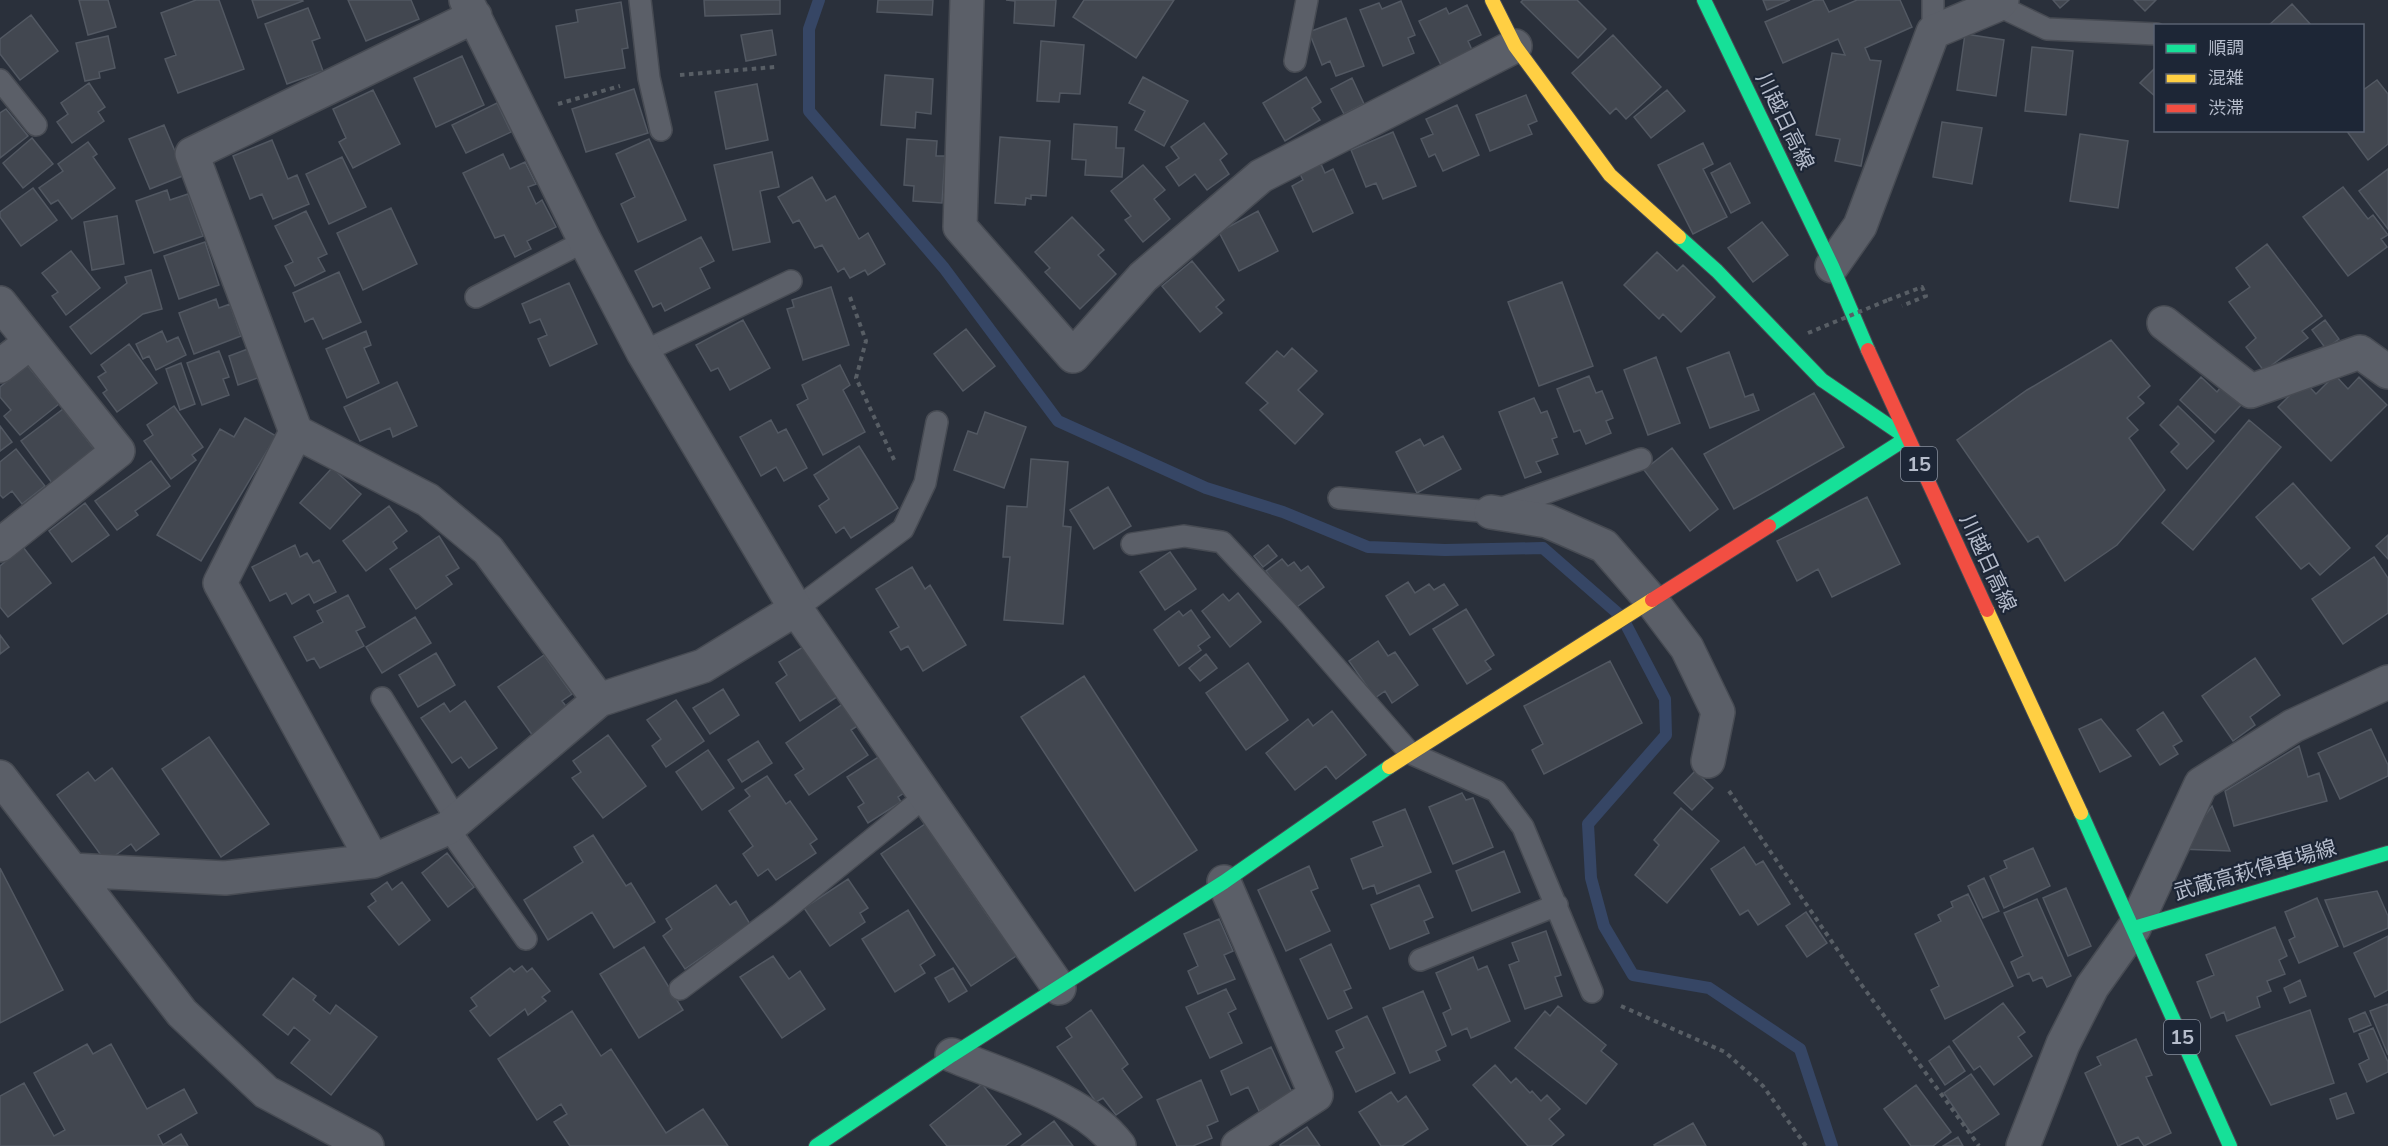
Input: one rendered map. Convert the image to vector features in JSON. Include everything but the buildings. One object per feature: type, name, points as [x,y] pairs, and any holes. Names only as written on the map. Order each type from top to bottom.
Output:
[{"type":"street","points":[[967,0],[960,227],[1073,356],[1143,276],[1261,176],[1515,46]]},
{"type":"street","points":[[816,1146],[952,1055],[1224,882],[1410,753],[1906,438],[1822,380],[1717,271],[1610,175],[1515,46],[1492,0]]},
{"type":"street","name":"川越日高線","points":[[1704,0],[1832,266],[1906,438],[2134,928],[2230,1146]]},
{"type":"street","points":[[1832,266],[1860,226],[1933,32],[1999,2]]},
{"type":"street","points":[[599,700],[488,550],[428,500],[296,432],[192,154],[471,8],[585,241],[643,352],[796,609],[1059,988]]},
{"type":"street","points":[[0,303],[117,451],[0,545]]},
{"type":"street","points":[[2164,323],[2251,391],[2360,352],[2388,372]]},
{"type":"street","points":[[0,366],[31,342]]},
{"type":"street","points":[[296,432],[220,583],[373,861]]},
{"type":"street","points":[[1491,512],[1547,521],[1604,546],[1687,648],[1718,712],[1708,761]]},
{"type":"street","points":[[72,870],[225,878],[373,861],[453,824],[599,700],[703,666],[796,609]]},
{"type":"street","points":[[2023,1146],[2063,1044],[2091,987],[2134,928],[2201,784],[2293,726],[2388,682]]},
{"type":"street","points":[[0,777],[182,1013],[266,1092],[367,1146]]},
{"type":"street","name":"武蔵高萩停車場線","points":[[2134,928],[2388,853]]},
{"type":"street","points":[[1224,882],[1316,1095],[1238,1146]]},
{"type":"street","points":[[952,1055],[1068,1104],[1106,1128],[1119,1146]]},
{"type":"lane","points":[[640,0],[649,78],[662,130]]},
{"type":"lane","points":[[1295,62],[1307,0]]},
{"type":"lane","points":[[1933,0],[1933,32]]},
{"type":"lane","points":[[1999,2],[2047,29],[2154,34]]},
{"type":"lane","points":[[0,80],[36,125]]},
{"type":"lane","points":[[476,297],[585,241]]},
{"type":"lane","points":[[643,352],[791,281]]},
{"type":"lane","points":[[796,609],[903,529],[925,483],[938,422]]},
{"type":"lane","points":[[1339,498],[1491,512],[1641,459]]},
{"type":"lane","points":[[1132,544],[1184,536],[1222,542],[1290,615],[1410,753],[1496,791],[1523,827],[1592,992]]},
{"type":"lane","points":[[382,698],[453,824],[525,939]]},
{"type":"lane","points":[[680,988],[780,914],[927,795]]},
{"type":"lane","points":[[1420,960],[1557,904]]},
{"type":"path","points":[[1808,333],[1922,287],[1926,296],[1902,306]]},
{"type":"path","points":[[850,297],[866,341],[856,378],[903,480],[912,509]]},
{"type":"path","points":[[1708,761],[1858,980],[1979,1146]]},
{"type":"path","points":[[1592,992],[1725,1052],[1762,1086],[1806,1146]]},
{"type":"waterway","points":[[819,0],[809,29],[809,111],[944,268],[1058,421],[1206,488],[1283,512],[1368,547],[1445,550],[1543,548],[1622,617],[1665,699],[1666,735],[1588,824],[1591,878],[1604,926],[1633,975],[1709,988],[1800,1049],[1832,1146]]},
{"type":"traffic: fast","points":[[1704,0],[1832,266],[1868,350]]},
{"type":"traffic: fast","points":[[1679,237],[1717,271],[1822,380],[1907,438],[1769,526]]},
{"type":"traffic: fast","points":[[816,1146],[952,1055],[1224,882],[1389,767]]},
{"type":"traffic: fast","points":[[2081,813],[2230,1146]]},
{"type":"traffic: fast","points":[[2134,928],[2388,853]]},
{"type":"traffic: slow","points":[[1492,0],[1515,46],[1610,175],[1679,237]]},
{"type":"traffic: slow","points":[[1389,767],[1652,600]]},
{"type":"traffic: slow","points":[[1987,610],[2081,813]]},
{"type":"traffic: jam","points":[[1868,350],[1987,610]]},
{"type":"traffic: jam","points":[[1652,600],[1769,526]]}]
